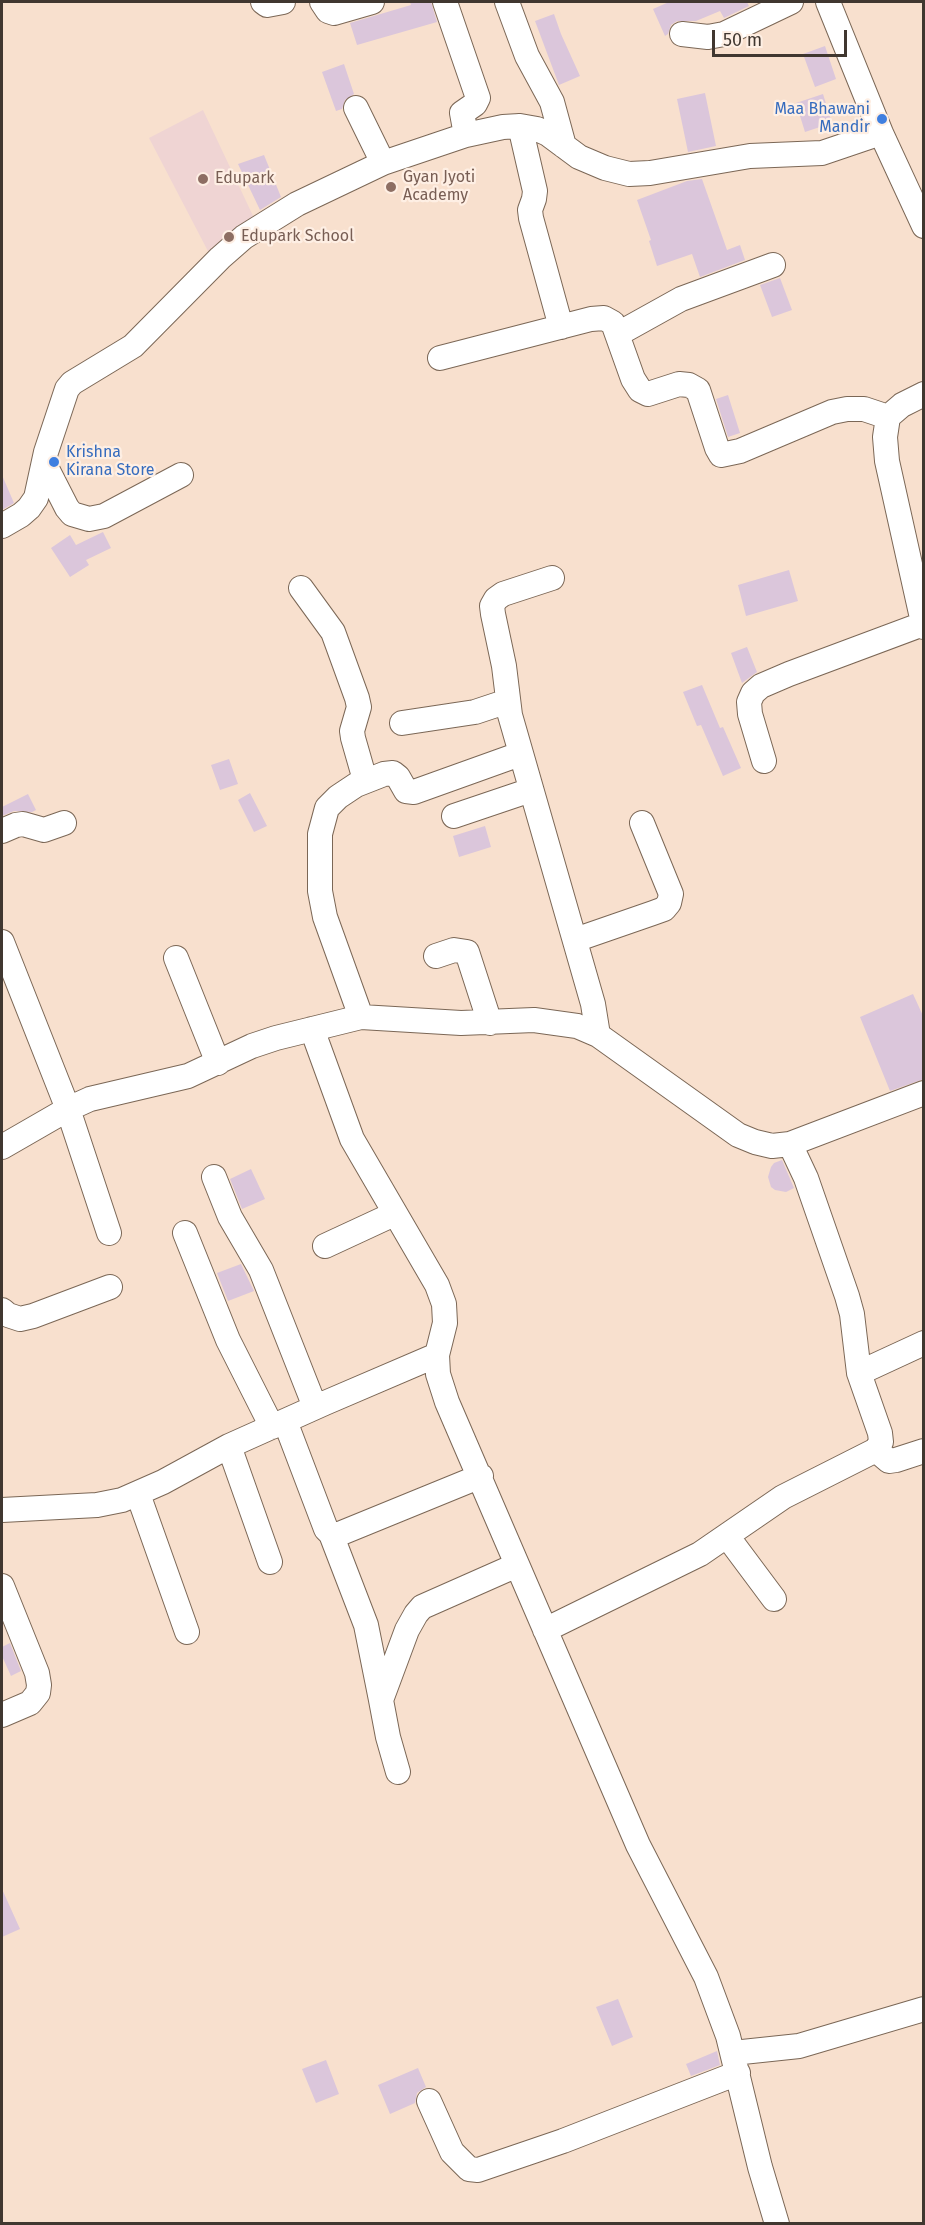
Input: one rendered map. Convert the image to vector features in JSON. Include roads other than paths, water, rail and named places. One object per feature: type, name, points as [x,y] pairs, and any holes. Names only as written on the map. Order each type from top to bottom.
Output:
[{"type":"street","points":[[263,2],[267,4],[283,2]]},
{"type":"street","points":[[322,2],[327,11],[334,13],[372,2]]},
{"type":"street","points":[[445,2],[478,98],[475,104],[462,113],[466,135]]},
{"type":"street","points":[[507,2],[527,56],[552,102],[564,146]]},
{"type":"street","points":[[682,34],[708,37],[724,34],[791,2]]},
{"type":"street","points":[[828,2],[881,133],[924,226]]},
{"type":"street","points":[[356,108],[383,163]]},
{"type":"street","points":[[2,526],[21,515],[36,498],[67,388],[72,383],[133,346],[220,258],[244,237],[297,204],[383,163],[466,135],[503,126],[520,126],[548,134],[579,157],[605,168],[629,174],[650,173],[742,157],[822,153],[881,133]]},
{"type":"street","points":[[520,126],[535,191],[530,210],[531,218],[561,327]]},
{"type":"street","points":[[618,334],[687,296],[773,265]]},
{"type":"street","points":[[440,358],[591,319],[604,318],[613,322],[633,379],[640,390],[648,394],[679,384],[689,385],[698,390],[721,455],[740,451],[832,412],[864,409],[888,417]]},
{"type":"street","points":[[764,760],[750,714],[749,702],[753,693],[761,686],[923,626],[916,562],[886,461],[885,437],[888,417],[902,405],[924,394]]},
{"type":"street","points":[[44,463],[67,508],[72,514],[89,519],[104,516],[181,475]]},
{"type":"street","points":[[552,578],[503,594],[492,606],[504,666],[508,701],[520,754],[593,1004],[598,1035]]},
{"type":"street","points":[[301,588],[333,632],[354,689],[359,707],[352,730],[365,780]]},
{"type":"street","points":[[402,723],[474,712],[508,701]]},
{"type":"street","points":[[361,1017],[325,917],[320,891],[320,834],[327,808],[338,797],[365,780],[393,773],[406,791],[414,792],[520,754]]},
{"type":"street","points":[[454,816],[531,790]]},
{"type":"street","points":[[2,831],[23,824],[44,830],[64,823]]},
{"type":"street","points":[[575,940],[664,909],[669,903],[670,894],[642,823]]},
{"type":"street","points":[[2,942],[68,1109],[109,1233]]},
{"type":"street","points":[[436,956],[454,950],[467,952],[490,1023]]},
{"type":"street","points":[[176,958],[218,1063]]},
{"type":"street","points":[[2,1146],[68,1109],[106,1094],[188,1076],[252,1046],[361,1017],[385,1017],[439,1023],[534,1020],[577,1026],[598,1035],[738,1135],[772,1146],[790,1144],[924,1093]]},
{"type":"street","points":[[312,1029],[352,1139],[394,1214],[427,1266],[444,1304],[445,1323],[437,1355],[438,1374],[447,1402],[481,1476],[638,1845],[706,1977],[736,2063],[760,2167],[777,2223]]},
{"type":"street","points":[[545,1630],[700,1554],[783,1497],[876,1450],[881,1442],[859,1373],[852,1314],[847,1296],[807,1179],[790,1144]]},
{"type":"street","points":[[214,1177],[230,1216],[261,1270],[315,1407]]},
{"type":"street","points":[[325,1246],[394,1214]]},
{"type":"street","points":[[185,1233],[228,1340],[278,1424],[326,1529],[331,1534],[366,1625],[388,1737],[398,1772]]},
{"type":"street","points":[[2,1310],[8,1315],[20,1319],[26,1318],[110,1287]]},
{"type":"street","points":[[859,1373],[924,1343]]},
{"type":"street","points":[[2,1510],[97,1505],[122,1500],[138,1494],[229,1446],[437,1355]]},
{"type":"street","points":[[229,1446],[270,1562]]},
{"type":"street","points":[[876,1450],[889,1461],[924,1451]]},
{"type":"street","points":[[331,1534],[339,1534],[481,1476]]},
{"type":"street","points":[[138,1494],[187,1632]]},
{"type":"street","points":[[727,1536],[774,1599]]},
{"type":"street","points":[[381,1700],[407,1630],[422,1607],[517,1565]]},
{"type":"street","points":[[2,1586],[10,1631],[38,1673],[39,1685],[38,1693],[30,1703],[2,1715]]},
{"type":"street","points":[[429,2101],[452,2152],[469,2169],[478,2170],[563,2140],[736,2063],[924,2009]]},
{"type":"place","name":"Maa Bhawani Mandir","points":[[882,119]]},
{"type":"place","name":"Edupark","points":[[203,179]]},
{"type":"place","name":"Gyan Jyoti Academy","points":[[391,187]]},
{"type":"place","name":"Edupark School","points":[[229,237]]},
{"type":"place","name":"Krishna Kirana Store","points":[[54,462]]}]
